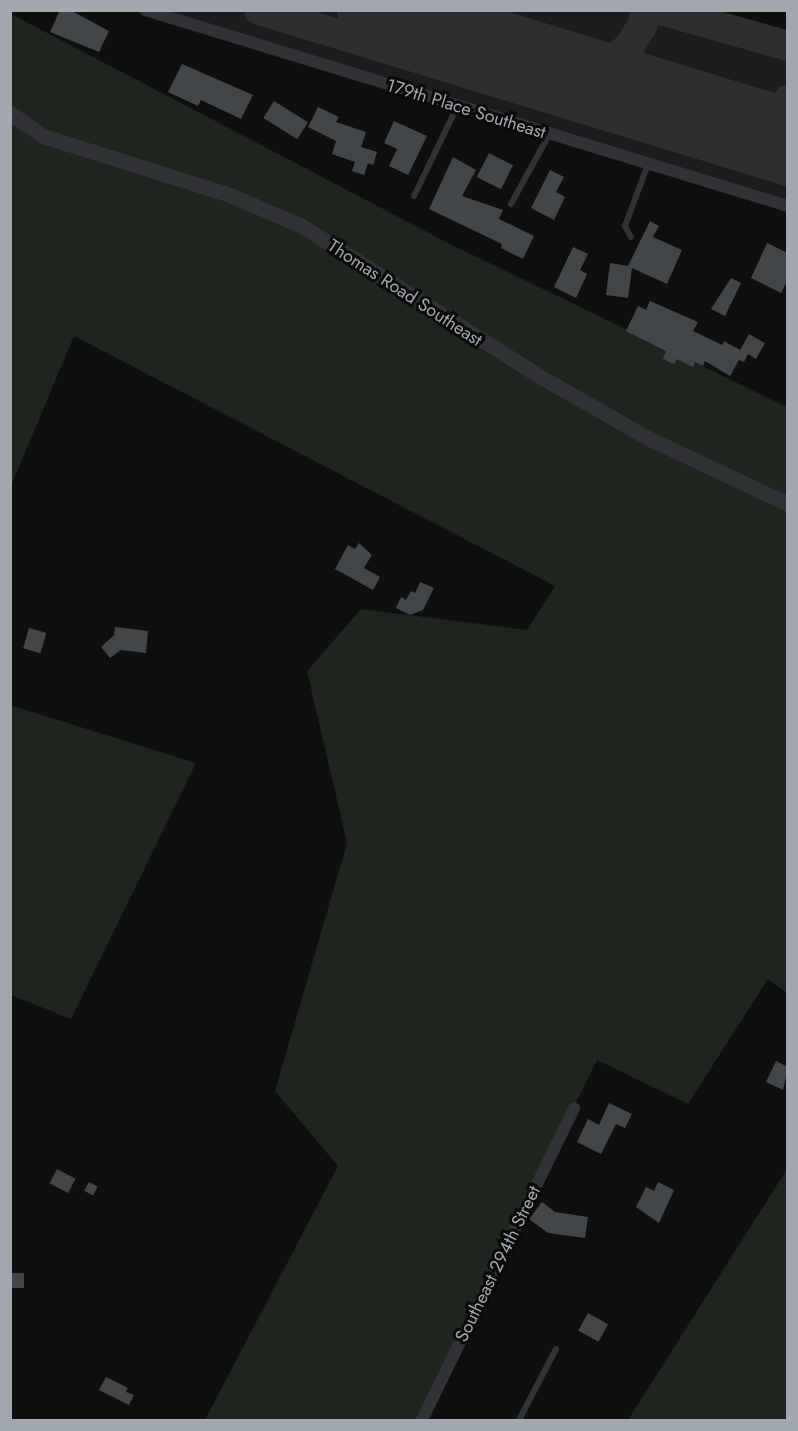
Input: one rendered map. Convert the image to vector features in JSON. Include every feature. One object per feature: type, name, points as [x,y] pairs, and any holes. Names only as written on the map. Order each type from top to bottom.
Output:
[{"type":"street","name":"179th Place Southeast","points":[[145,10],[457,107],[788,206]]},
{"type":"street","name":"Thomas Road Southeast","points":[[10,113],[43,136],[230,195],[302,226],[466,333],[569,393],[650,439],[788,504]]},
{"type":"street","name":"Southeast 294th Street","points":[[422,1420],[574,1108]]},
{"type":"lane","points":[[414,196],[457,107]]},
{"type":"lane","points":[[511,204],[549,135]]},
{"type":"lane","points":[[631,237],[625,226],[648,164]]},
{"type":"lane","points":[[519,1420],[556,1349]]},
{"type":"shaded area","points":[[133,11],[632,11],[787,57],[787,206]]},
{"type":"shaded area","points":[[11,14],[450,244],[787,407],[787,993],[768,979],[688,1104],[597,1060],[420,1420],[205,1420],[338,1166],[275,1091],[347,843],[307,671],[361,609],[527,630],[555,586],[74,336],[11,486]]},
{"type":"shaded area","points":[[10,705],[196,763],[71,1019],[11,995]]},
{"type":"shaded area","points":[[787,1169],[787,1420],[628,1420]]},
{"type":"building","points":[[60,10],[70,10],[109,31],[99,52],[50,32]]},
{"type":"building","points":[[182,64],[253,95],[241,119],[201,100],[198,106],[168,92]]},
{"type":"building","points":[[274,101],[308,122],[297,139],[263,118]]},
{"type":"building","points":[[318,107],[339,117],[336,122],[366,132],[361,147],[377,152],[373,165],[368,163],[364,175],[352,171],[355,162],[332,154],[336,141],[308,127]]},
{"type":"building","points":[[394,121],[427,136],[408,175],[389,166],[397,149],[384,143]]},
{"type":"building","points":[[489,153],[513,165],[501,189],[477,177]]},
{"type":"building","points":[[453,157],[476,170],[462,196],[503,210],[499,219],[534,236],[523,259],[501,248],[502,244],[429,209]]},
{"type":"building","points":[[550,170],[564,177],[556,192],[565,197],[554,220],[531,208]]},
{"type":"building","points":[[650,221],[659,226],[653,237],[682,250],[667,284],[632,268],[628,298],[606,295],[610,263],[628,266]]},
{"type":"building","points":[[767,243],[788,253],[788,279],[781,293],[751,278]]},
{"type":"building","points":[[573,247],[588,254],[580,270],[587,274],[576,298],[554,287]]},
{"type":"building","points":[[731,278],[741,283],[725,316],[711,309]]},
{"type":"building","points":[[650,301],[698,322],[693,331],[722,345],[724,341],[740,350],[749,334],[765,343],[756,359],[748,354],[744,362],[739,360],[730,376],[705,361],[703,366],[695,362],[693,367],[677,359],[674,364],[663,359],[666,351],[626,331],[638,306],[646,310]]},
{"type":"building","points":[[359,543],[372,555],[364,568],[380,577],[373,590],[335,569],[348,545],[355,549]]},
{"type":"building","points":[[420,582],[434,588],[423,610],[410,615],[396,608],[401,597],[406,600],[411,591],[415,593]]},
{"type":"building","points":[[115,627],[148,631],[146,653],[121,650],[110,658],[101,647],[114,635]]},
{"type":"building","points":[[29,628],[46,633],[41,653],[23,648]]},
{"type":"building","points":[[776,1061],[788,1067],[783,1090],[766,1082]]},
{"type":"building","points":[[609,1103],[632,1114],[625,1128],[616,1124],[601,1154],[577,1142],[588,1119],[599,1125]]},
{"type":"building","points":[[57,1169],[76,1179],[68,1193],[49,1183]]},
{"type":"building","points":[[89,1182],[98,1187],[93,1196],[84,1191]]},
{"type":"building","points":[[658,1182],[674,1190],[659,1223],[636,1207],[646,1187],[654,1191]]},
{"type":"building","points":[[542,1202],[555,1212],[588,1217],[585,1238],[548,1233],[529,1219]]},
{"type":"building","points":[[10,1273],[24,1273],[24,1288],[10,1288]]},
{"type":"building","points":[[588,1313],[608,1324],[598,1342],[578,1330]]},
{"type":"building","points":[[106,1377],[128,1388],[126,1392],[134,1395],[129,1405],[99,1390]]},
{"type":"taxiway","points":[[259,10],[788,171]]},
{"type":"taxiway","points":[[470,75],[486,10]]},
{"type":"taxiway","points":[[597,78],[630,45],[642,26],[646,10]]},
{"type":"taxiway","points":[[661,10],[788,46]]},
{"type":"taxiway","points":[[772,131],[788,100]]},
{"type":"runway","points":[[374,10],[788,136]]}]
